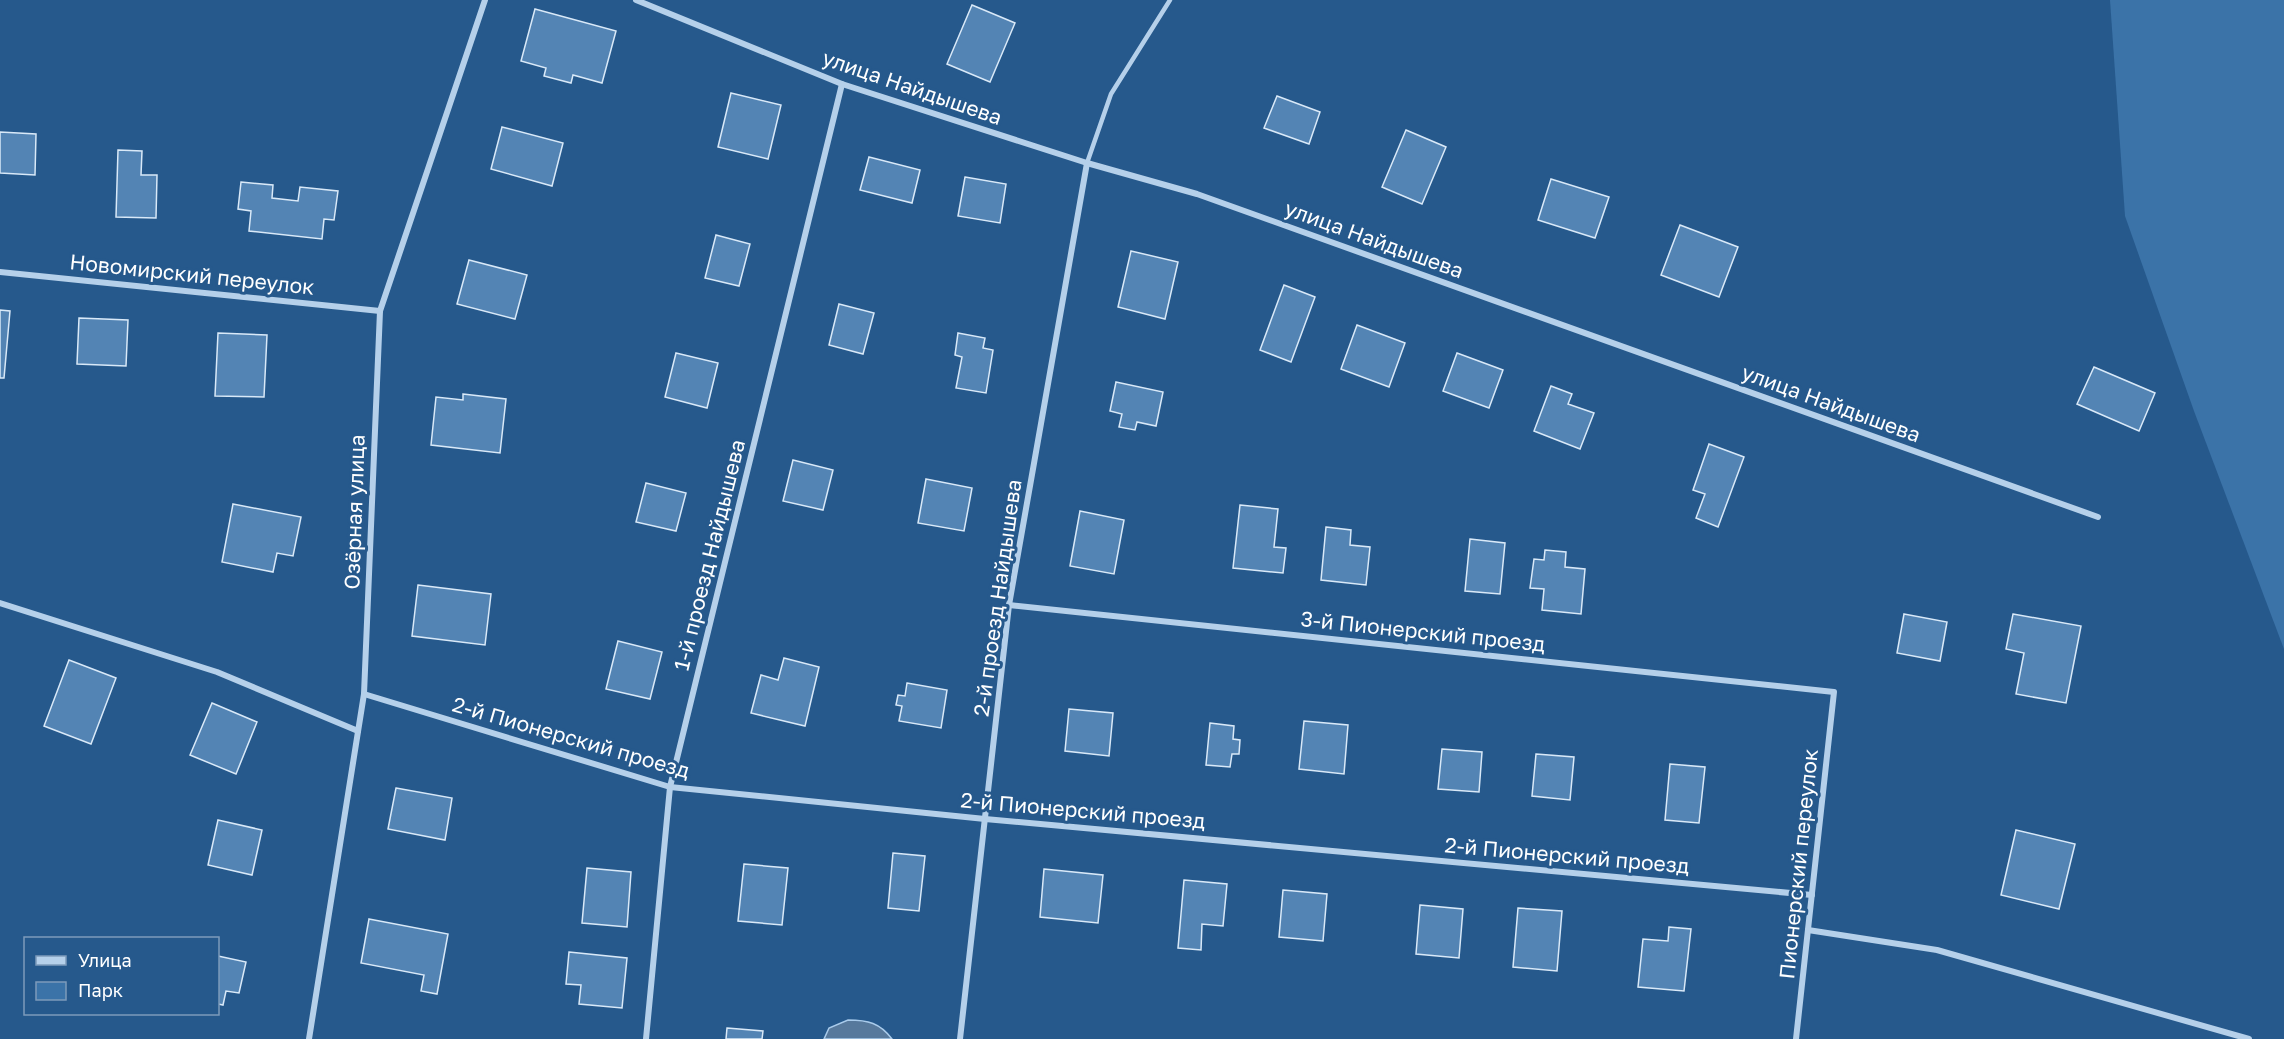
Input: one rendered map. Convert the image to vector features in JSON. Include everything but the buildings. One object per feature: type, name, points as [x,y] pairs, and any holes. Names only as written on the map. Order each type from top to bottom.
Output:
[{"type":"street","name":"Озёрная улица","points":[[309,1039],[364,694],[380,311],[485,0]]},
{"type":"street","name":"улица Найдышева","points":[[636,0],[842,84],[1087,164],[1197,194],[2098,517]]},
{"type":"street","name":"1-й проезд Найдышева","points":[[646,1039],[670,787],[842,84]]},
{"type":"street","name":"2-й проезд Найдышева","points":[[960,1039],[1009,605],[1087,164]]},
{"type":"street","name":"Новомирский переулок","points":[[0,272],[380,311]]},
{"type":"street","points":[[0,603],[217,672],[358,731]]},
{"type":"street","name":"3-й Пионерский проезд","points":[[1009,605],[1834,692]]},
{"type":"street","name":"Пионерский переулок","points":[[1796,1039],[1834,692]]},
{"type":"street","name":"2-й Пионерский проезд","points":[[364,694],[670,787],[985,819],[1812,895]]},
{"type":"street","points":[[1808,930],[1937,950],[2249,1039]]},
{"type":"lane","points":[[1087,164],[1111,94],[1170,0]]},
{"type":"green space","points":[[2110,0],[2284,0],[2284,649],[2194,411],[2125,216]]},
{"type":"shaded area","points":[[848,1020],[873,1024],[883,1029],[892,1039],[824,1039],[829,1028]]}]
